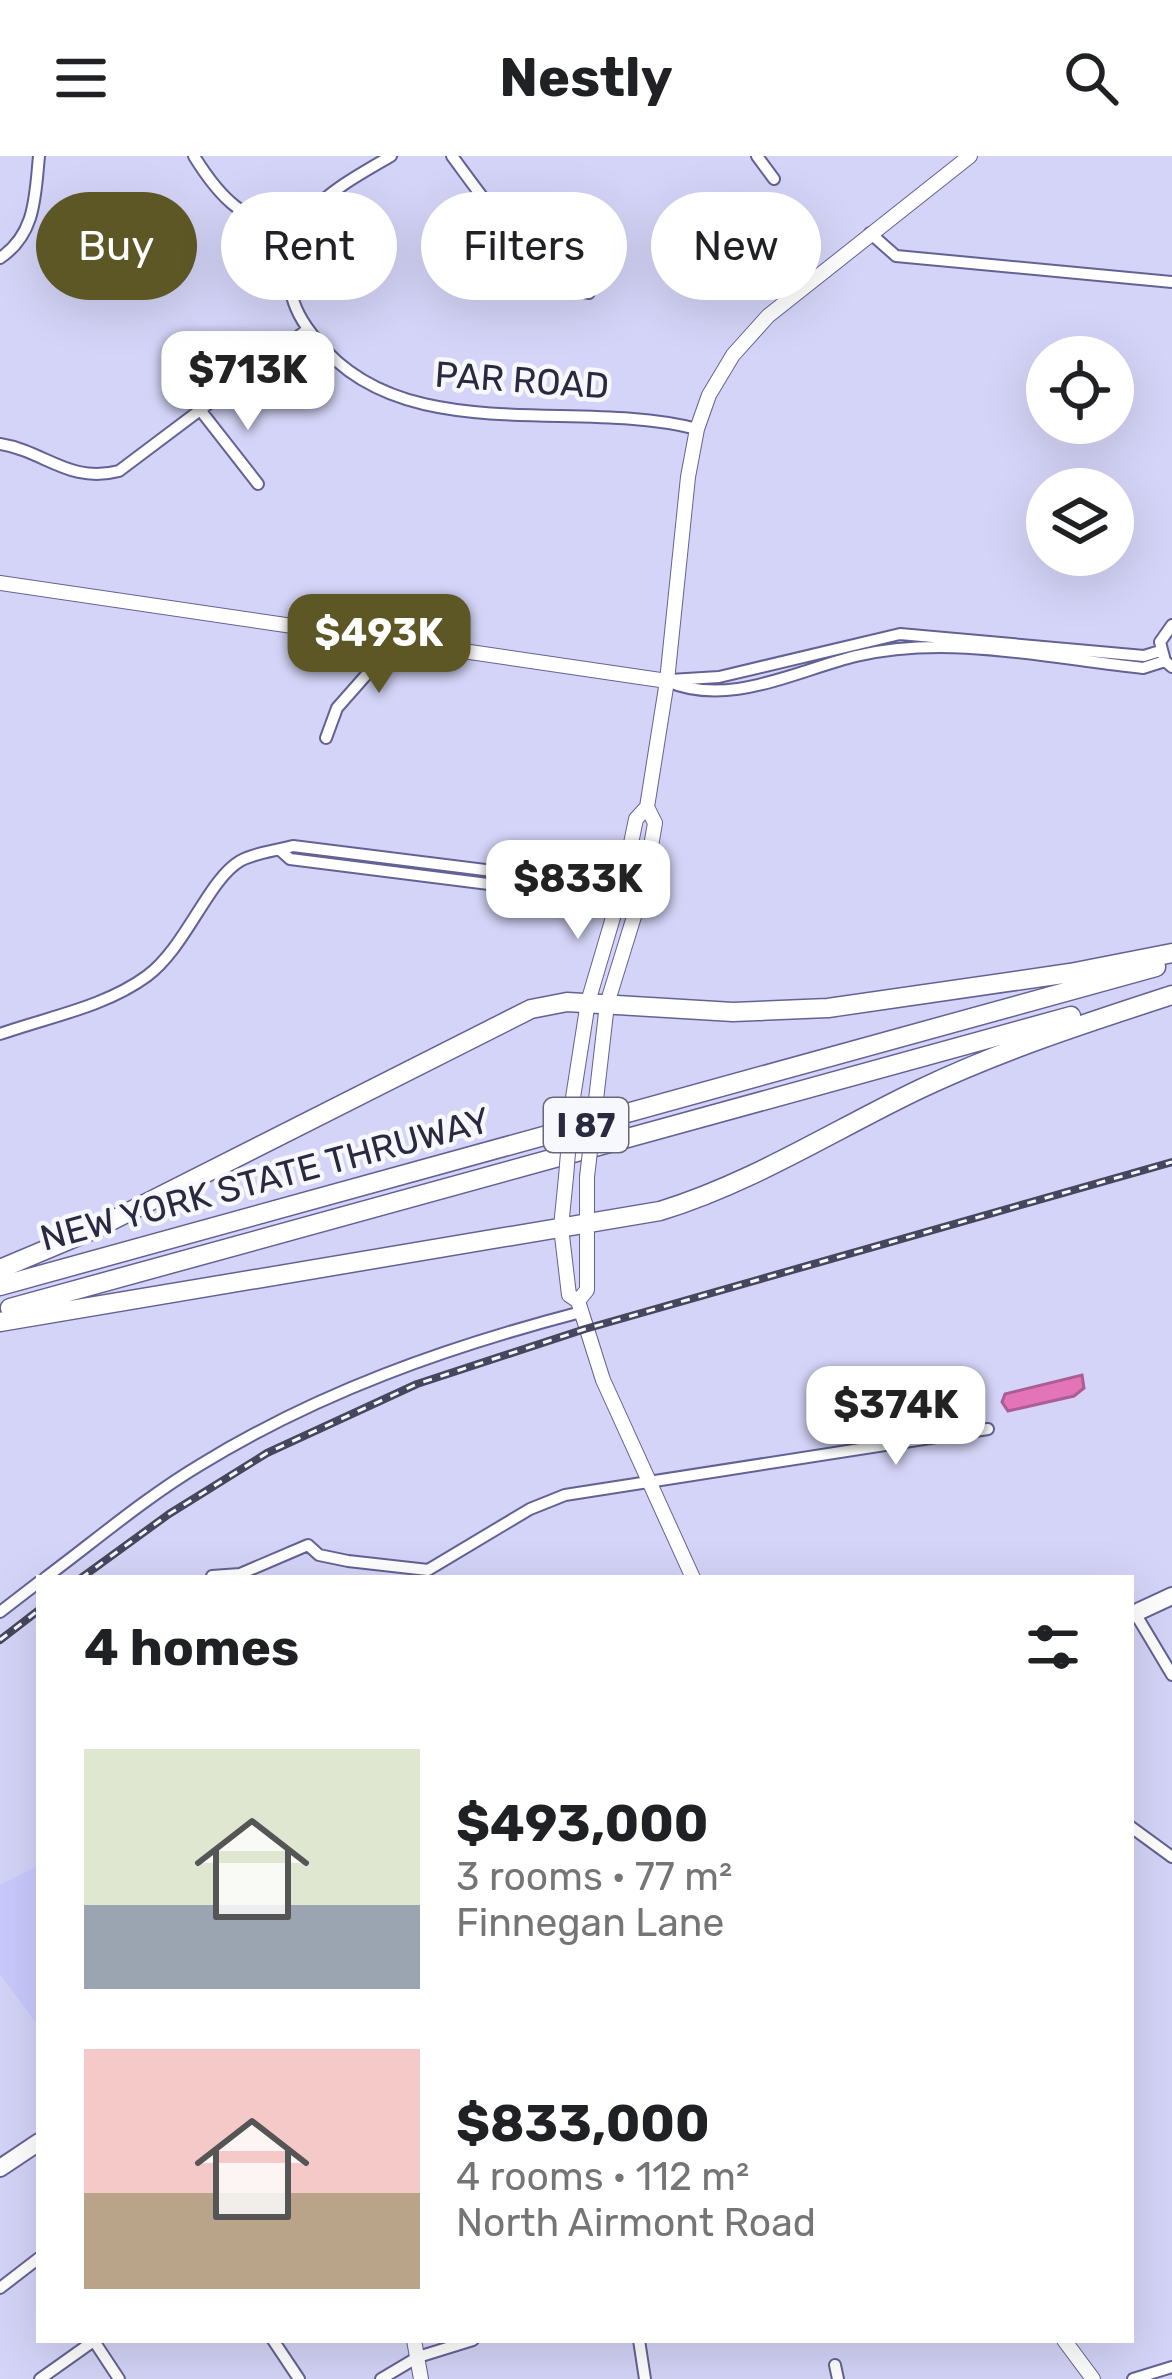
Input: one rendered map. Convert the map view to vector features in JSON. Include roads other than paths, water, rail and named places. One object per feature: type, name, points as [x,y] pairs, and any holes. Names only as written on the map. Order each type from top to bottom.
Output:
[{"type":"highway","points":[[0,1269],[111,1221],[514,1015],[548,1004],[733,1012],[828,1008],[1070,973],[1172,953]]},
{"type":"highway","name":"NEW YORK STATE THRUWAY","points":[[0,1286],[1172,963]]},
{"type":"highway","points":[[0,1322],[637,1216],[711,1194],[953,1073],[1172,991]]},
{"type":"highway","name":"NEW YORK STATE THRUWAY","points":[[0,1311],[1172,991]]},
{"type":"main road","points":[[1134,1614],[1172,1595]]},
{"type":"main road","points":[[0,2168],[36,2144]]},
{"type":"street","points":[[0,258],[29,227],[39,156]]},
{"type":"street","points":[[194,156],[221,196]]},
{"type":"street","points":[[333,192],[391,156]]},
{"type":"street","points":[[452,156],[479,192]]},
{"type":"street","points":[[757,156],[774,179]]},
{"type":"street","points":[[692,1575],[603,1380],[580,1306],[568,1295],[561,1227],[572,1104],[597,1003],[614,894],[636,819],[647,807],[697,429],[718,376],[749,336],[970,156]]},
{"type":"street","points":[[870,233],[896,256],[1172,282]]},
{"type":"street","name":"PAR ROAD","points":[[293,300],[308,329],[357,380],[417,404],[647,418],[697,429]]},
{"type":"street","points":[[0,444],[98,477],[119,471],[308,329]]},
{"type":"street","points":[[201,411],[258,484]]},
{"type":"street","points":[[0,583],[667,681],[701,692],[734,690],[900,640],[1055,653],[1143,668],[1166,660],[1162,636],[1172,626]]},
{"type":"street","points":[[326,738],[337,708],[367,674],[374,637]]},
{"type":"street","points":[[49,1575],[199,1466],[295,1413],[406,1364],[580,1306],[587,1290],[587,1177],[596,1100],[597,1003],[638,903],[656,823],[647,807]]},
{"type":"street","points":[[0,1034],[134,985],[171,955],[228,869],[262,852],[293,846],[604,885],[638,903]]},
{"type":"street","points":[[226,1575],[240,1574],[308,1545],[320,1555],[348,1561],[428,1570],[530,1509],[565,1495],[988,1429]]},
{"type":"street","points":[[0,1612],[36,1585]]},
{"type":"street","points":[[1134,1616],[1172,1676]]},
{"type":"street","points":[[1134,1829],[1172,1857]]},
{"type":"street","points":[[0,2288],[36,2260]]},
{"type":"street","points":[[40,2379],[91,2343]]},
{"type":"street","points":[[95,2343],[119,2379]]},
{"type":"street","points":[[275,2343],[299,2379]]},
{"type":"street","points":[[415,2343],[422,2379]]},
{"type":"street","points":[[381,2379],[418,2357],[463,2343]]},
{"type":"street","points":[[639,2343],[645,2379]]},
{"type":"street","points":[[1066,2343],[1093,2379]]},
{"type":"street","points":[[835,2366],[838,2379]]},
{"type":"street","points":[[1133,2379],[1172,2366]]},
{"type":"railway","points":[[85,1575],[169,1514],[267,1453],[417,1384],[585,1329],[1172,1162]]},
{"type":"railway","points":[[0,1640],[36,1612]]}]
